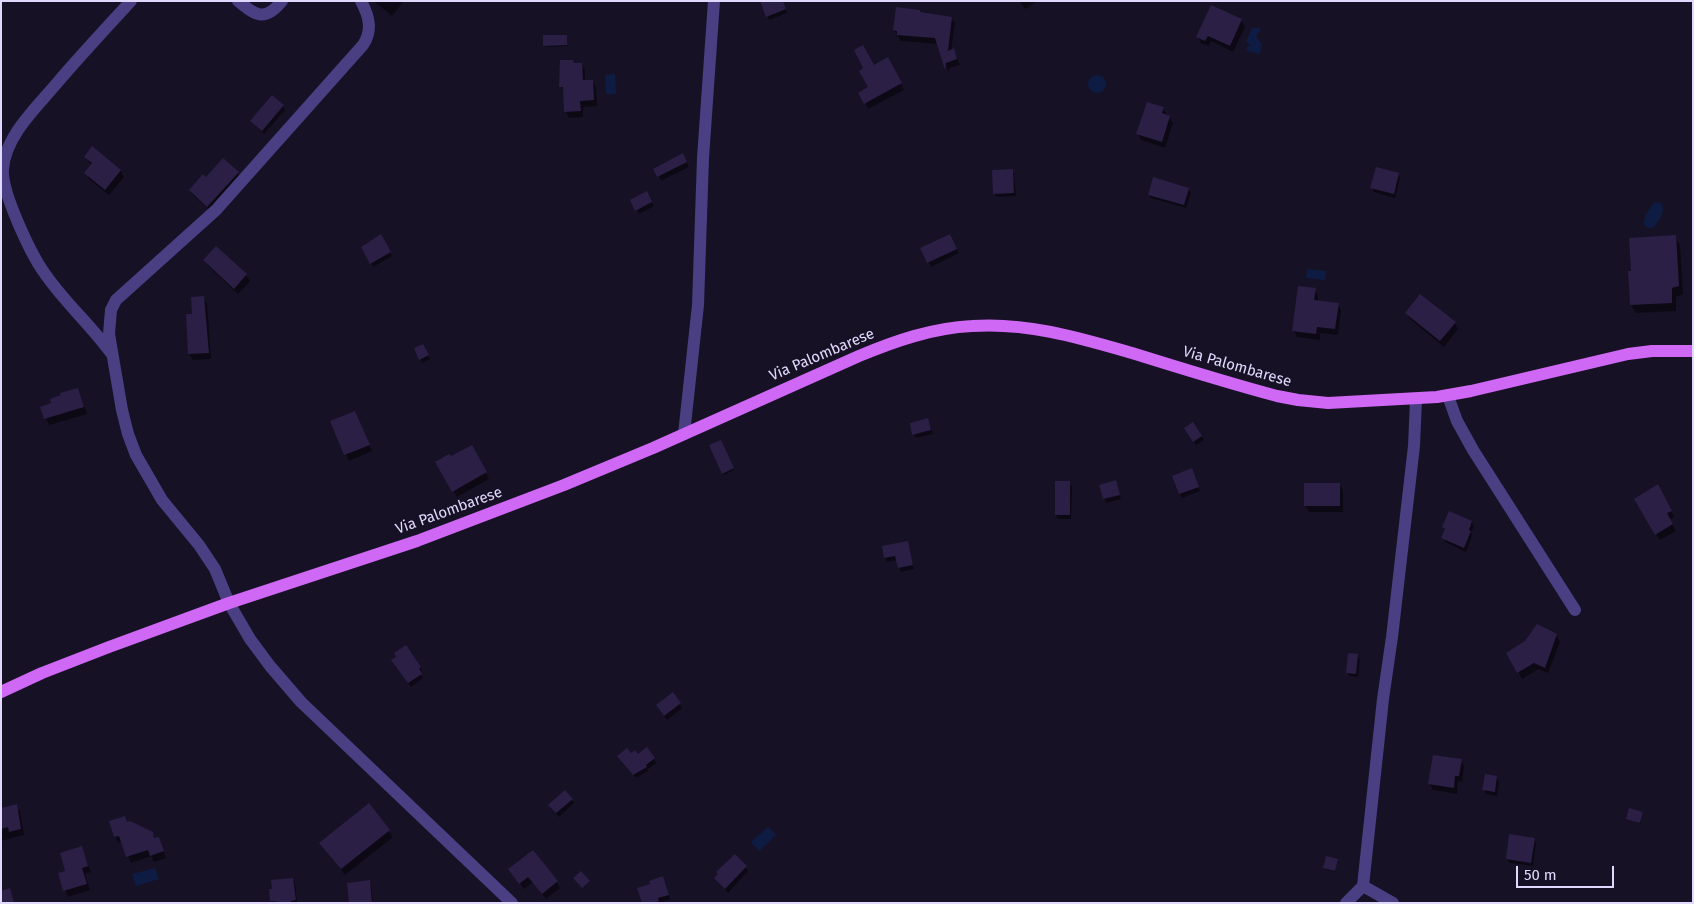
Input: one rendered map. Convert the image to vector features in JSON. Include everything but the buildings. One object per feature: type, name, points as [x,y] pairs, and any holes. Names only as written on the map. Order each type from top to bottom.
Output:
[{"type":"main road","name":"Via Palombarese","points":[[1,692],[80,658],[229,603],[357,562],[594,474],[832,368],[920,334],[971,326],[1012,326],[1064,335],[1268,394],[1298,400],[1339,403],[1416,400],[1448,396],[1628,354],[1652,351],[1693,351]]},
{"type":"street","points":[[112,356],[89,325],[60,293],[38,262],[25,239],[9,197],[3,167],[9,148],[28,118],[96,38],[131,1]]},
{"type":"street","points":[[238,1],[252,12],[260,15],[272,12],[282,1]]},
{"type":"street","points":[[361,1],[369,24],[368,35],[363,45],[216,210],[116,300],[111,310],[109,321],[112,356],[126,428],[136,455],[162,500],[215,568],[229,603],[256,648],[302,702],[512,903]]},
{"type":"street","points":[[684,434],[698,315],[704,149],[714,1]]},
{"type":"street","points":[[1448,396],[1457,421],[1468,441],[1575,610]]},
{"type":"street","points":[[1346,903],[1363,886],[1383,699],[1414,446],[1416,400]]},
{"type":"street","points":[[1363,886],[1393,903]]},
{"type":"water","points":[[1252,28],[1259,28],[1261,31],[1256,35],[1262,45],[1260,54],[1247,51],[1246,48],[1250,45],[1246,41]]},
{"type":"water","points":[[615,74],[616,94],[606,94],[605,75]]},
{"type":"water","points":[[1097,75],[1103,78],[1106,84],[1103,90],[1097,93],[1091,90],[1088,84],[1091,78]]},
{"type":"water","points":[[1656,202],[1661,203],[1663,212],[1654,227],[1648,228],[1644,225],[1645,219],[1649,209]]},
{"type":"water","points":[[1307,269],[1326,271],[1325,280],[1306,278]]},
{"type":"water","points":[[768,827],[776,835],[759,851],[751,842]]},
{"type":"water","points":[[155,868],[159,879],[136,886],[132,874]]}]
